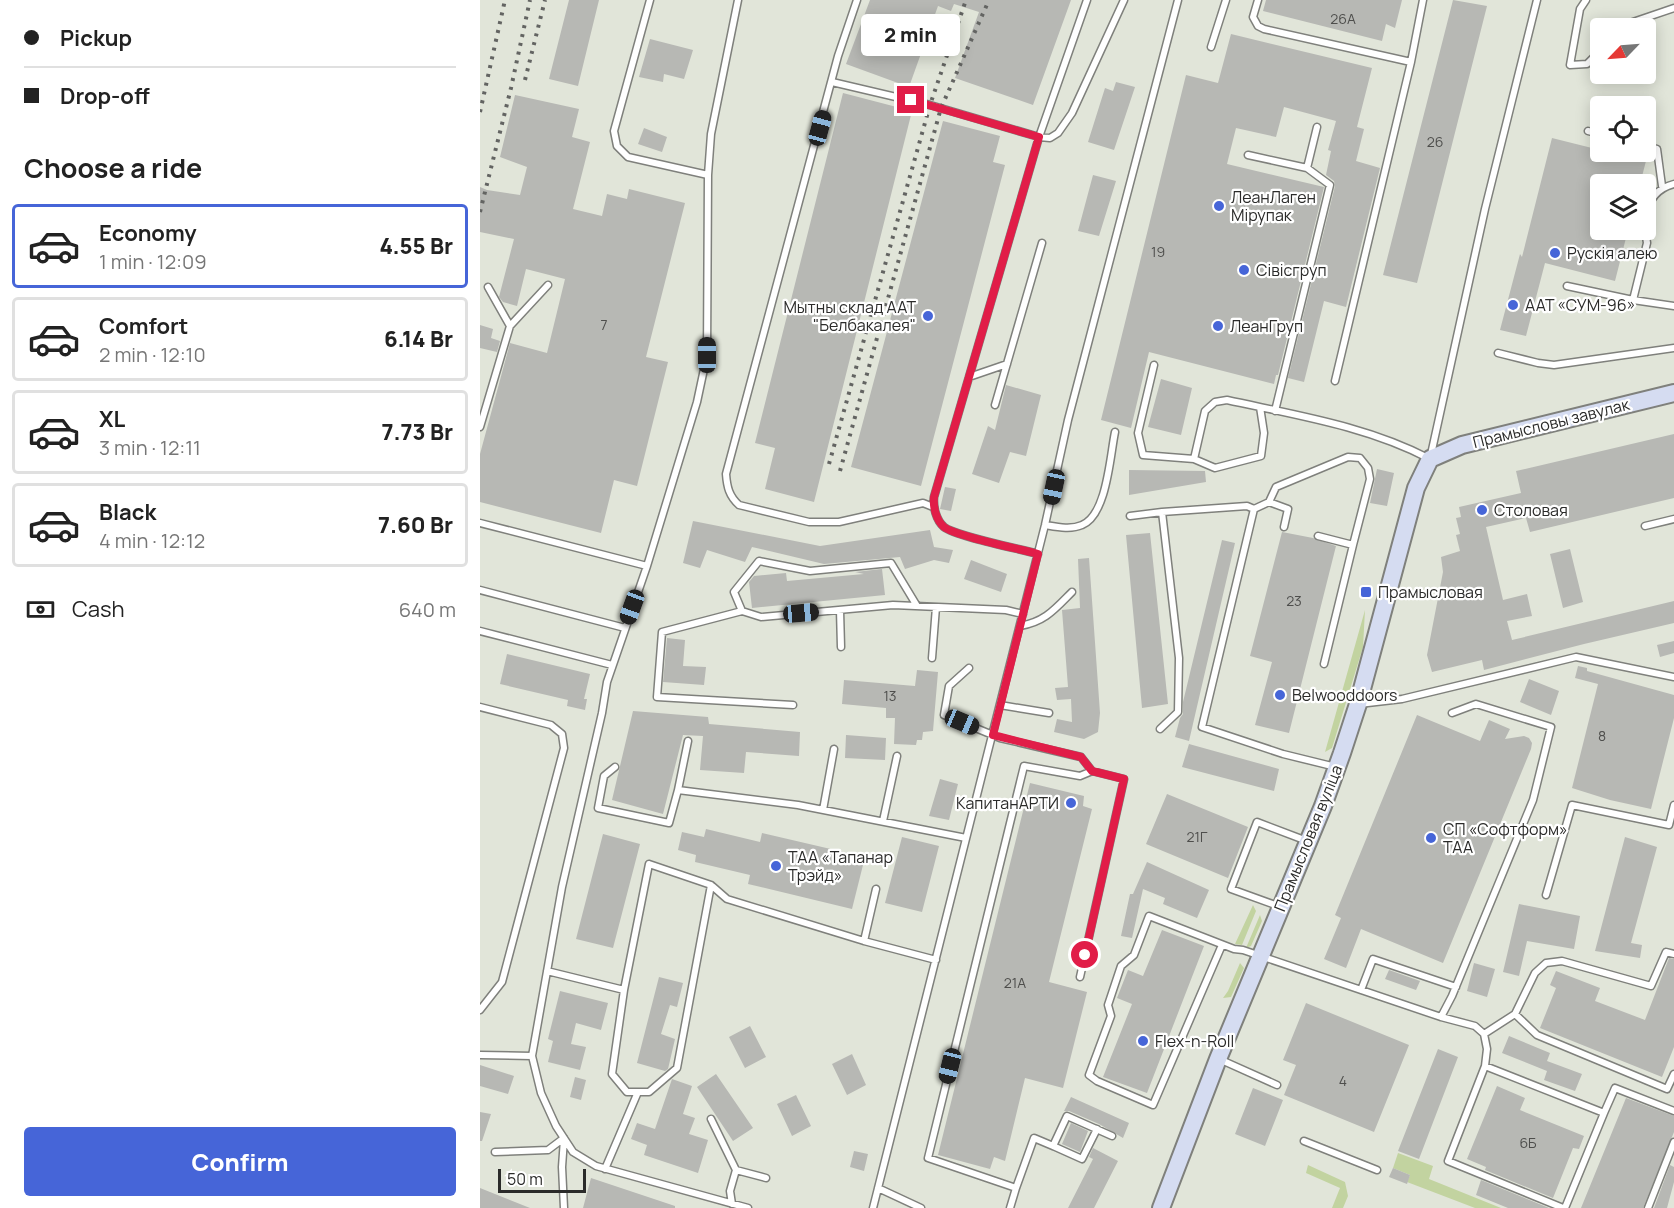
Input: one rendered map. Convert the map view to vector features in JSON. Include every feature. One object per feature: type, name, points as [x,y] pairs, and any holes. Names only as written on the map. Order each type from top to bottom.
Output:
[{"type":"main road","name":"Прамысловы завулак","points":[[1430,459],[1462,445],[1674,393]]},
{"type":"main road","name":"Прамысловая вуліца","points":[[1161,1208],[1218,1059],[1308,842],[1336,767],[1358,704],[1416,488],[1430,459]]},
{"type":"lane","points":[[650,0],[614,131],[617,146],[628,157],[708,175]]},
{"type":"lane","points":[[738,0],[711,134],[708,175],[707,355],[697,402],[647,566],[612,664],[562,887],[532,1056],[541,1093],[556,1126],[573,1152],[605,1169],[748,1208]]},
{"type":"lane","points":[[856,0],[838,56],[726,474],[729,492],[739,505],[809,522],[839,522],[923,503],[933,507]]},
{"type":"lane","points":[[1038,554],[958,533],[944,526],[933,507],[1039,137],[1087,0]]},
{"type":"lane","points":[[832,82],[930,105],[1039,137],[1050,138],[1058,133],[1072,113],[1124,0]]},
{"type":"lane","points":[[873,1208],[1046,525],[1068,420],[1178,0]]},
{"type":"lane","points":[[1211,47],[1226,0]]},
{"type":"lane","points":[[1258,0],[1253,17],[1258,26],[1264,29],[1412,62]]},
{"type":"lane","points":[[1335,381],[1412,62],[1423,0]]},
{"type":"lane","points":[[1194,459],[1205,411],[1215,402],[1227,400],[1371,434],[1403,444],[1430,459],[1485,209],[1537,0]]},
{"type":"lane","points":[[1586,0],[1580,9],[1569,65],[1587,64],[1590,61]]},
{"type":"lane","points":[[1645,18],[1674,8]]},
{"type":"lane","points":[[1307,168],[1317,127]]},
{"type":"lane","points":[[1656,148],[1662,186]]},
{"type":"lane","points":[[1248,155],[1307,168],[1330,185],[1275,411]]},
{"type":"lane","points":[[1656,193],[1662,186],[1674,183]]},
{"type":"lane","points":[[1633,300],[1647,240]]},
{"type":"lane","points":[[994,405],[1042,243]]},
{"type":"lane","points":[[480,427],[510,326],[548,285]]},
{"type":"lane","points":[[1567,286],[1674,306]]},
{"type":"lane","points":[[488,287],[510,326]]},
{"type":"lane","points":[[1498,353],[1554,365],[1674,348]]},
{"type":"lane","points":[[969,377],[1006,364]]},
{"type":"lane","points":[[1154,365],[1138,433],[1143,455],[1194,459],[1215,468],[1261,456],[1264,433],[1260,407]]},
{"type":"lane","points":[[1046,525],[1066,528],[1081,526],[1093,519],[1102,501],[1115,432]]},
{"type":"lane","points":[[1324,664],[1370,479],[1368,468],[1360,458],[1348,457],[1276,488],[1269,501],[1254,509],[1202,727],[1283,754],[1336,767]]},
{"type":"lane","points":[[1269,501],[1288,509],[1284,527]]},
{"type":"lane","points":[[1130,516],[1247,506],[1254,509]]},
{"type":"lane","points":[[1160,729],[1178,712],[1179,669],[1162,512]]},
{"type":"lane","points":[[1645,526],[1674,519]]},
{"type":"lane","points":[[480,523],[647,566]]},
{"type":"lane","points":[[1318,536],[1353,545]]},
{"type":"lane","points":[[742,611],[734,592],[759,561],[810,571],[891,563],[917,606]]},
{"type":"lane","points":[[480,590],[625,628]]},
{"type":"lane","points":[[1020,626],[1036,623],[1044,618],[1072,591]]},
{"type":"lane","points":[[793,705],[657,697],[662,632],[742,611],[761,617],[893,605],[1006,610],[1023,614]]},
{"type":"lane","points":[[932,658],[936,607]]},
{"type":"lane","points":[[840,610],[841,647]]},
{"type":"lane","points":[[480,630],[612,664]]},
{"type":"lane","points":[[1358,704],[1402,699],[1576,657],[1674,677]]},
{"type":"lane","points":[[969,668],[950,686],[944,715],[993,735],[1081,757],[1092,771],[1124,779],[1080,977]]},
{"type":"lane","points":[[1441,1017],[1456,987],[1533,800],[1551,727],[1476,704],[1452,713]]},
{"type":"lane","points":[[1000,705],[1049,713]]},
{"type":"lane","points":[[480,707],[551,725],[562,734],[564,748],[502,982],[480,1010]]},
{"type":"lane","points":[[615,768],[604,776],[597,808],[669,823],[688,741]]},
{"type":"lane","points":[[823,810],[834,748]]},
{"type":"lane","points":[[883,821],[897,756]]},
{"type":"lane","points":[[1016,1188],[928,1158],[1024,766],[1080,777],[1092,771]]},
{"type":"lane","points":[[678,790],[823,810],[966,838]]},
{"type":"lane","points":[[1546,895],[1572,805],[1669,825],[1674,805]]},
{"type":"lane","points":[[1281,907],[1231,889],[1257,822],[1308,842]]},
{"type":"lane","points":[[711,885],[677,1068],[649,1092],[627,1092],[612,1074],[624,990],[649,864],[711,885],[726,899],[864,941],[936,960]]},
{"type":"lane","points":[[864,941],[876,889]]},
{"type":"lane","points":[[1222,945],[1153,1105],[1097,1081],[1089,1075],[1111,1016],[1108,1005],[1121,966],[1134,955],[1149,916],[1222,945],[1475,1026],[1484,1034],[1487,1049],[1485,1066],[1448,1161],[1564,1208],[1615,1088],[1674,1111]]},
{"type":"lane","points":[[1484,1034],[1515,1014],[1535,973],[1545,963],[1562,961],[1651,986],[1666,952],[1674,954]]},
{"type":"lane","points":[[1361,990],[1373,959],[1456,987]]},
{"type":"lane","points":[[547,971],[624,990]]},
{"type":"lane","points":[[1515,1014],[1537,1035],[1667,1089],[1674,1074]]},
{"type":"lane","points":[[480,1055],[532,1056]]},
{"type":"lane","points":[[1218,1059],[1277,1085]]},
{"type":"lane","points":[[1485,1066],[1604,1113]]},
{"type":"lane","points":[[605,1169],[638,1092]]},
{"type":"lane","points":[[1053,1146],[1067,1116],[1112,1136]]},
{"type":"lane","points":[[711,1119],[736,1170],[730,1191],[732,1204]]},
{"type":"lane","points":[[1010,1208],[1034,1138],[1082,1159],[1097,1129]]},
{"type":"lane","points":[[495,1152],[548,1150],[564,1138]]},
{"type":"lane","points":[[564,1138],[562,1167],[564,1208]]},
{"type":"lane","points":[[1305,1141],[1377,1170]]},
{"type":"lane","points":[[1648,1208],[1674,1142]]},
{"type":"lane","points":[[736,1170],[766,1178]]},
{"type":"lane","points":[[878,1188],[921,1208]]},
{"type":"shaded area","points":[[480,0],[1674,0],[1674,1208],[480,1208]]},
{"type":"green space","points":[[1365,610],[1363,647],[1332,748],[1325,752]]},
{"type":"green space","points":[[1253,905],[1256,911],[1242,945],[1235,944]]},
{"type":"green space","points":[[1260,915],[1262,921],[1251,946],[1246,948]]},
{"type":"green space","points":[[1240,963],[1244,968],[1231,997],[1223,998],[1228,991]]},
{"type":"green space","points":[[1398,1153],[1433,1166],[1429,1179],[1501,1208],[1475,1208],[1407,1182],[1410,1175],[1393,1168]]},
{"type":"green space","points":[[1308,1165],[1345,1182],[1348,1196],[1343,1208],[1332,1208],[1340,1188],[1306,1173]]},
{"type":"building","points":[[569,0],[599,0],[578,86],[549,79]]},
{"type":"building","points":[[870,0],[1071,0],[1033,105],[955,78],[979,12],[954,4],[951,11],[938,6],[909,87],[846,64]]},
{"type":"building","points":[[1266,0],[1402,0],[1395,28],[1386,24],[1382,41],[1263,11]]},
{"type":"building","points":[[1453,0],[1487,6],[1417,283],[1383,275]]},
{"type":"building","points":[[1231,34],[1372,68],[1357,127],[1364,129],[1356,161],[1380,168],[1346,307],[1324,301],[1304,382],[1288,378],[1335,186],[1334,181],[1326,175],[1331,151],[1328,150],[1336,121],[1284,107],[1276,137],[1236,128],[1227,164],[1324,187],[1274,384],[1149,352],[1131,428],[1101,420],[1186,75],[1218,83]]},
{"type":"building","points":[[650,39],[693,50],[684,79],[664,74],[663,82],[639,77]]},
{"type":"building","points":[[1116,82],[1135,87],[1114,150],[1088,142],[1105,88],[1113,91]]},
{"type":"building","points":[[843,93],[912,111],[814,502],[765,489],[775,448],[755,443]]},
{"type":"building","points":[[515,95],[579,109],[572,137],[590,142],[573,209],[602,216],[607,194],[627,199],[629,189],[685,203],[646,357],[668,362],[637,486],[614,480],[601,533],[480,502],[480,454],[510,343],[547,353],[565,279],[526,269],[517,306],[503,302],[499,297],[514,239],[480,232],[480,187],[520,195],[527,167],[500,157]]},
{"type":"building","name":"Мытны склад ААТ \"Белбакалея\"","points":[[943,121],[1000,136],[993,162],[1005,165],[921,486],[851,467]]},
{"type":"building","points":[[644,128],[667,137],[662,152],[638,144]]},
{"type":"building","points":[[1552,138],[1590,148],[1590,162],[1646,162],[1643,174],[1590,174],[1590,240],[1625,240],[1615,281],[1545,263],[1526,336],[1500,330],[1520,254],[1522,257]]},
{"type":"building","points":[[1093,175],[1116,181],[1099,236],[1078,231]]},
{"type":"building","points":[[480,325],[493,329],[491,338],[500,341],[497,352],[480,348]]},
{"type":"building","points":[[1161,379],[1192,388],[1181,435],[1148,427]]},
{"type":"building","points":[[1006,385],[1041,395],[1026,456],[1010,452],[999,483],[972,474],[988,426],[995,430]]},
{"type":"building","points":[[1674,434],[1674,498],[1530,532],[1526,518],[1486,527],[1503,600],[1527,594],[1532,616],[1507,621],[1512,640],[1674,601],[1674,623],[1484,670],[1482,660],[1432,672],[1427,655],[1443,572],[1441,557],[1460,551],[1456,535],[1460,534],[1456,518],[1461,517],[1459,507],[1521,493],[1516,471]]},
{"type":"building","points":[[1377,469],[1394,473],[1387,506],[1370,503]]},
{"type":"building","points":[[1129,470],[1205,471],[1206,482],[1129,495]]},
{"type":"building","points":[[945,487],[956,489],[951,511],[940,509]]},
{"type":"building","points":[[693,521],[820,546],[930,530],[934,547],[953,550],[949,563],[934,560],[905,569],[900,557],[824,564],[752,547],[745,562],[707,550],[700,568],[683,563]]},
{"type":"building","points":[[1282,532],[1313,538],[1336,546],[1289,733],[1255,725],[1272,662],[1250,656]]},
{"type":"building","points":[[1150,533],[1168,704],[1142,708],[1126,535]]},
{"type":"building","points":[[1222,540],[1235,543],[1189,741],[1175,737],[1183,714],[1183,702]]},
{"type":"building","points":[[1570,549],[1583,602],[1563,608],[1550,554]]},
{"type":"building","points":[[1089,558],[1100,713],[1098,732],[1084,739],[1054,732],[1057,719],[1072,722],[1071,699],[1057,700],[1055,688],[1068,687],[1062,610],[1080,608],[1078,559]]},
{"type":"building","points":[[971,560],[1007,574],[1001,592],[964,579]]},
{"type":"building","points":[[882,569],[885,595],[752,608],[749,582],[754,576],[786,573],[787,581],[864,574],[855,572]]},
{"type":"building","points":[[667,638],[685,640],[683,666],[706,667],[704,685],[663,682]]},
{"type":"building","points":[[1674,641],[1674,653],[1660,657],[1657,645]]},
{"type":"building","points":[[507,654],[590,674],[584,699],[587,699],[585,710],[567,706],[568,700],[500,684]]},
{"type":"building","points":[[1578,666],[1587,668],[1587,671],[1674,695],[1674,718],[1651,809],[1610,800],[1572,788],[1598,684],[1575,678]]},
{"type":"building","points":[[917,670],[938,672],[933,731],[923,732],[922,740],[917,740],[916,745],[894,744],[895,718],[886,718],[886,708],[842,704],[844,680],[915,686]]},
{"type":"building","points":[[1529,679],[1559,691],[1551,715],[1520,702]]},
{"type":"building","points":[[633,711],[708,717],[709,724],[800,732],[799,756],[746,752],[744,773],[700,770],[703,736],[683,735],[663,814],[612,800]]},
{"type":"building","name":"СП «Софтформ» ТАА","points":[[1417,715],[1480,741],[1489,720],[1510,729],[1505,739],[1524,736],[1529,738],[1532,743],[1531,749],[1443,963],[1361,929],[1346,968],[1324,959],[1341,918],[1335,915]]},
{"type":"building","points":[[846,735],[886,738],[885,760],[845,758]]},
{"type":"building","points":[[1189,744],[1279,769],[1274,791],[1182,767]]},
{"type":"building","points":[[940,779],[958,784],[949,820],[929,816]]},
{"type":"building","points":[[1030,783],[1084,796],[1083,806],[1092,809],[1049,982],[1087,992],[1063,1088],[1025,1078],[1005,1161],[994,1157],[990,1169],[938,1155]]},
{"type":"building","points":[[1167,794],[1248,827],[1228,878],[1146,844]]},
{"type":"building","points":[[706,829],[760,842],[762,833],[865,857],[852,909],[748,884],[750,875],[695,862],[696,855],[678,850],[682,832],[704,837]]},
{"type":"building","points":[[603,834],[640,844],[613,948],[576,939]]},
{"type":"building","points":[[902,837],[939,846],[922,912],[885,903]]},
{"type":"building","points":[[1625,837],[1657,847],[1631,943],[1642,945],[1640,958],[1595,951]]},
{"type":"building","points":[[1147,862],[1209,890],[1197,918],[1163,904],[1165,898],[1143,889],[1132,938],[1121,936],[1130,894],[1133,894]]},
{"type":"building","points":[[1519,904],[1580,916],[1574,949],[1527,941],[1519,976],[1503,972]]},
{"type":"building","name":"Flex-n-Roll","points":[[1162,930],[1204,946],[1147,1093],[1103,1077],[1132,1004],[1117,998],[1128,970],[1143,976]]},
{"type":"building","points":[[1669,958],[1674,959],[1674,1047],[1662,1077],[1540,1028],[1556,988],[1550,985],[1556,971],[1600,988],[1595,1001],[1645,1020]]},
{"type":"building","points":[[1474,963],[1495,969],[1487,997],[1467,991]]},
{"type":"building","points":[[1389,970],[1420,981],[1416,990],[1385,979]]},
{"type":"building","points":[[659,977],[683,983],[677,1007],[670,1005],[661,1034],[675,1039],[668,1069],[665,1071],[637,1063]]},
{"type":"building","points":[[560,991],[608,1003],[601,1030],[576,1023],[571,1044],[586,1047],[580,1070],[548,1062],[553,1041],[548,1039]]},
{"type":"building","points":[[1306,1003],[1409,1045],[1374,1132],[1284,1095],[1296,1065],[1283,1060]]},
{"type":"building","points":[[750,1026],[766,1057],[745,1068],[729,1037]]},
{"type":"building","points":[[1509,1036],[1550,1053],[1547,1061],[1582,1074],[1575,1091],[1544,1080],[1547,1071],[1502,1053]]},
{"type":"building","points":[[1438,1049],[1458,1057],[1419,1159],[1398,1151]]},
{"type":"building","points":[[852,1054],[866,1085],[847,1095],[832,1064]]},
{"type":"building","points":[[480,1065],[514,1076],[508,1094],[480,1086]]},
{"type":"building","points":[[716,1074],[753,1128],[733,1141],[697,1087]]},
{"type":"building","points":[[575,1077],[586,1080],[581,1100],[570,1097]]},
{"type":"building","points":[[672,1079],[692,1086],[683,1114],[695,1118],[689,1134],[708,1140],[698,1173],[644,1155],[647,1145],[631,1139],[637,1123],[655,1129]]},
{"type":"building","points":[[1497,1086],[1525,1098],[1520,1110],[1584,1136],[1579,1149],[1573,1148],[1553,1198],[1485,1170],[1486,1167],[1467,1159]]},
{"type":"building","points":[[1253,1088],[1283,1100],[1265,1146],[1235,1134]]},
{"type":"building","points":[[796,1095],[811,1126],[792,1136],[777,1104]]},
{"type":"building","points":[[1071,1097],[1129,1123],[1123,1138],[1099,1124],[1064,1111]]},
{"type":"building","points":[[1626,1098],[1674,1116],[1674,1132],[1643,1208],[1581,1208]]},
{"type":"building","points":[[480,1112],[491,1114],[482,1141],[480,1141]]},
{"type":"building","points":[[1071,1123],[1088,1131],[1080,1152],[1062,1144]]},
{"type":"building","points":[[1093,1148],[1118,1161],[1094,1208],[1068,1208],[1093,1159],[1089,1157]]},
{"type":"building","points":[[854,1151],[868,1154],[864,1171],[850,1167]]},
{"type":"building","points":[[1670,1165],[1674,1167],[1674,1182],[1667,1208],[1654,1208]]},
{"type":"building","points":[[1393,1168],[1410,1175],[1407,1184],[1389,1177]]},
{"type":"building","points":[[591,1178],[675,1206],[675,1208],[583,1208]]},
{"type":"building","points":[[1481,1180],[1549,1208],[1508,1208],[1476,1195]]},
{"type":"building","points":[[480,1188],[530,1208],[480,1208]]},
{"type":"railway","points":[[480,112],[505,0]]},
{"type":"railway","points":[[480,212],[530,0]]},
{"type":"railway","points":[[525,80],[545,0]]},
{"type":"railway","points":[[829,464],[930,105],[966,0]]},
{"type":"railway","points":[[840,471],[941,108],[989,0]]},
{"type":"place","name":"ЛеанЛаген Мірупак","points":[[1219,206]]},
{"type":"place","name":"Рускія алею","points":[[1555,253]]},
{"type":"place","name":"Сівісгруп","points":[[1244,270]]},
{"type":"place","name":"ААТ «СУМ-96»","points":[[1513,305]]},
{"type":"place","name":"Мытны склад ААТ \"Белбакалея\"","points":[[928,316]]},
{"type":"place","name":"ЛеанГруп","points":[[1218,326]]},
{"type":"place","name":"Столовая","points":[[1482,510]]},
{"type":"place","name":"Прамысловая","points":[[1366,592]]},
{"type":"place","name":"Belwooddoors","points":[[1280,695]]},
{"type":"place","name":"КапитанАРТИ","points":[[1071,803]]},
{"type":"place","name":"СП «Софтформ» ТАА","points":[[1431,838]]},
{"type":"place","name":"ТАА «Тапанар Трэйд»","points":[[776,866]]},
{"type":"place","name":"Flex-n-Roll","points":[[1143,1041]]},
{"type":"route","points":[[911,100],[1039,137],[933,507],[944,526],[958,533],[1038,554],[993,735],[1081,757],[1092,771],[1124,779],[1085,955]]}]
